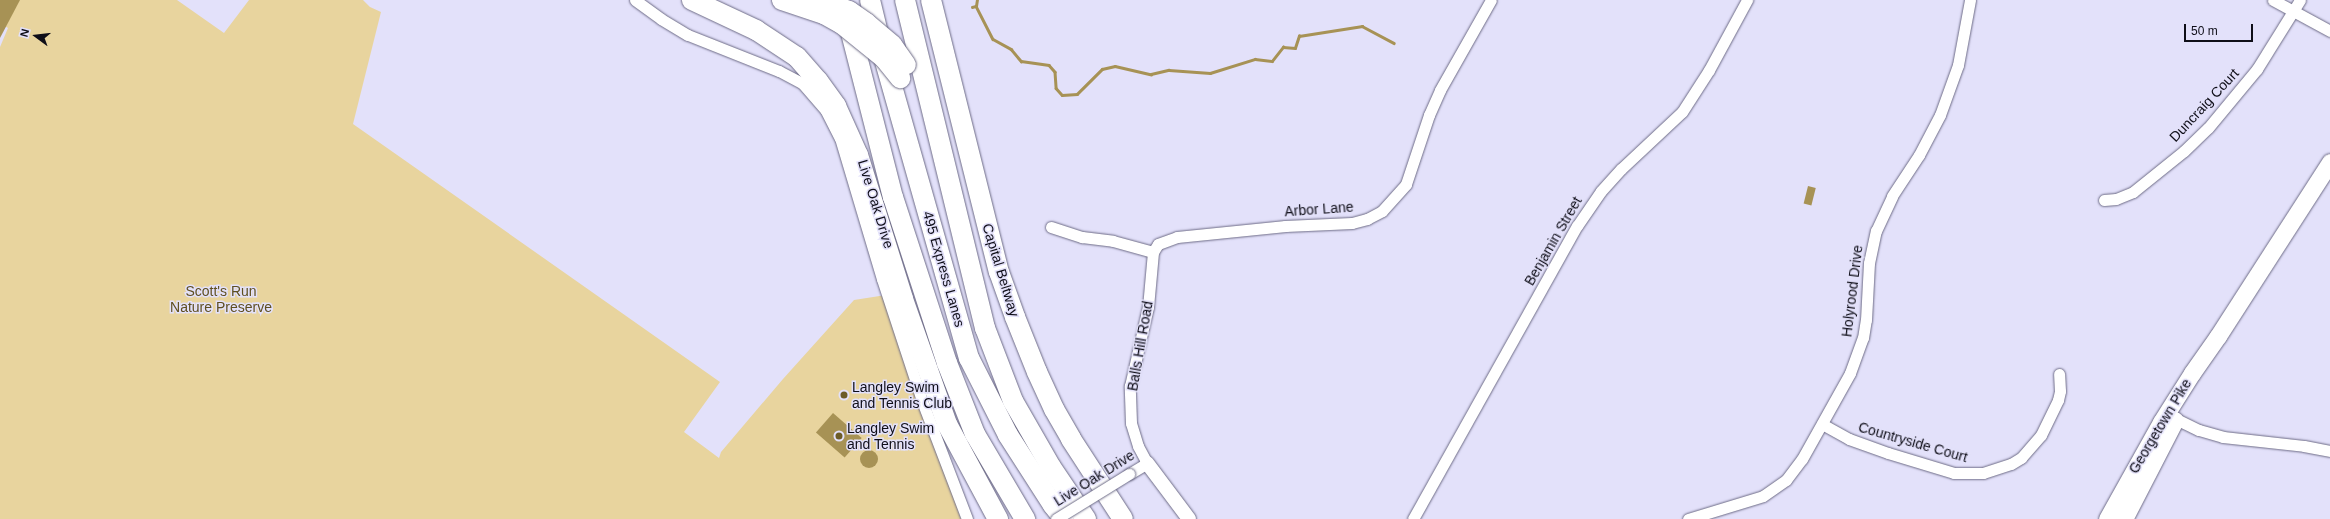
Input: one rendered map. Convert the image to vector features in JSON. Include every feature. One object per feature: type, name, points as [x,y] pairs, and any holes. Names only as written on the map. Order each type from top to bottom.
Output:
[{"type":"highway","points":[[692,0],[756,30],[797,57],[818,81],[836,106],[858,155],[903,299],[947,424],[998,519]]},
{"type":"highway","points":[[782,0],[824,14],[842,24],[903,72],[969,358]]},
{"type":"highway","points":[[820,0],[849,11],[892,45],[922,116],[954,246],[984,328]]},
{"type":"highway","points":[[842,0],[893,197],[947,363],[975,434],[1025,519]]},
{"type":"highway","name":"495 Express Lanes","points":[[870,0],[884,58],[969,358],[1008,435],[1053,505],[1064,519]]},
{"type":"highway","name":"495 Express Lanes","points":[[905,0],[984,328],[1013,401],[1051,467],[1086,519]]},
{"type":"highway","name":"Capital Beltway","points":[[931,0],[997,265],[1015,317],[1036,372],[1054,409],[1071,439],[1123,519]]},
{"type":"main road","name":"Georgetown Pike","points":[[2107,519],[2161,422],[2330,162]]},
{"type":"main road","name":"Georgetown Pike","points":[[2124,519],[2218,336]]},
{"type":"street","name":"Live Oak Drive","points":[[635,0],[661,19],[688,35],[779,71],[802,83],[826,111],[840,138],[882,279],[922,402],[967,519]]},
{"type":"street","name":"Arbor Lane","points":[[1153,252],[1158,244],[1177,237],[1285,226],[1343,224],[1367,219],[1382,211],[1406,184],[1432,109],[1491,0]]},
{"type":"street","name":"Benjamin Street","points":[[1413,519],[1577,226],[1600,191],[1621,169],[1682,112],[1709,70],[1747,0]]},
{"type":"street","name":"Holyrood Drive","points":[[1688,519],[1763,496],[1775,489],[1796,469],[1850,373],[1862,338],[1869,264],[1876,231],[1892,196],[1919,155],[1940,115],[1958,65],[1970,0]]},
{"type":"street","points":[[2273,0],[2330,31]]},
{"type":"street","name":"Duncraig Court","points":[[2104,200],[2116,199],[2133,192],[2164,168],[2208,128],[2257,69],[2300,0]]},
{"type":"street","points":[[1051,227],[1082,237],[1113,241],[1153,252]]},
{"type":"street","name":"Balls Hill Road","points":[[1153,252],[1148,307],[1130,386],[1131,423],[1138,446],[1147,463],[1189,519]]},
{"type":"street","name":"Countryside Court","points":[[1822,424],[1849,439],[1888,453],[1954,472],[1983,473],[2011,464],[2021,458],[2041,434],[2058,400],[2060,391],[2059,374]]},
{"type":"street","points":[[2176,419],[2199,430],[2223,437],[2304,446],[2330,451]]},
{"type":"street","name":"Live Oak Drive","points":[[1056,519],[1147,463]]},
{"type":"green space","name":"Scott's Run Nature Preserve","points":[[9,0],[177,0],[224,33],[249,0],[363,0],[370,7],[381,12],[353,124],[720,382],[684,432],[719,458],[721,452],[783,379],[854,300],[886,295],[961,519],[0,519],[0,47],[8,28],[0,23],[0,13]]},
{"type":"shaded area","points":[[0,0],[20,0],[0,38]]},
{"type":"shaded area","points":[[1808,186],[1816,188],[1811,205],[1804,203]]},
{"type":"shaded area","name":"Langley Swim and Tennis","points":[[833,413],[862,438],[845,458],[816,433]]},
{"type":"shaded area","points":[[869,450],[875,453],[878,459],[875,465],[869,468],[863,465],[860,459],[863,453]]},
{"type":"waterway","points":[[976,6],[977,0]]},
{"type":"waterway","points":[[972,7],[976,6],[993,39],[1011,49],[1021,61],[1049,65],[1055,72],[1056,88],[1062,95],[1077,94],[1102,69],[1115,66],[1151,74],[1169,70],[1210,73],[1255,59],[1272,61],[1283,47],[1295,48],[1299,36],[1362,26],[1394,43]]},
{"type":"place","name":"Langley Swim and Tennis Club","points":[[844,395]]},
{"type":"place","name":"Langley Swim and Tennis","points":[[839,436]]}]
